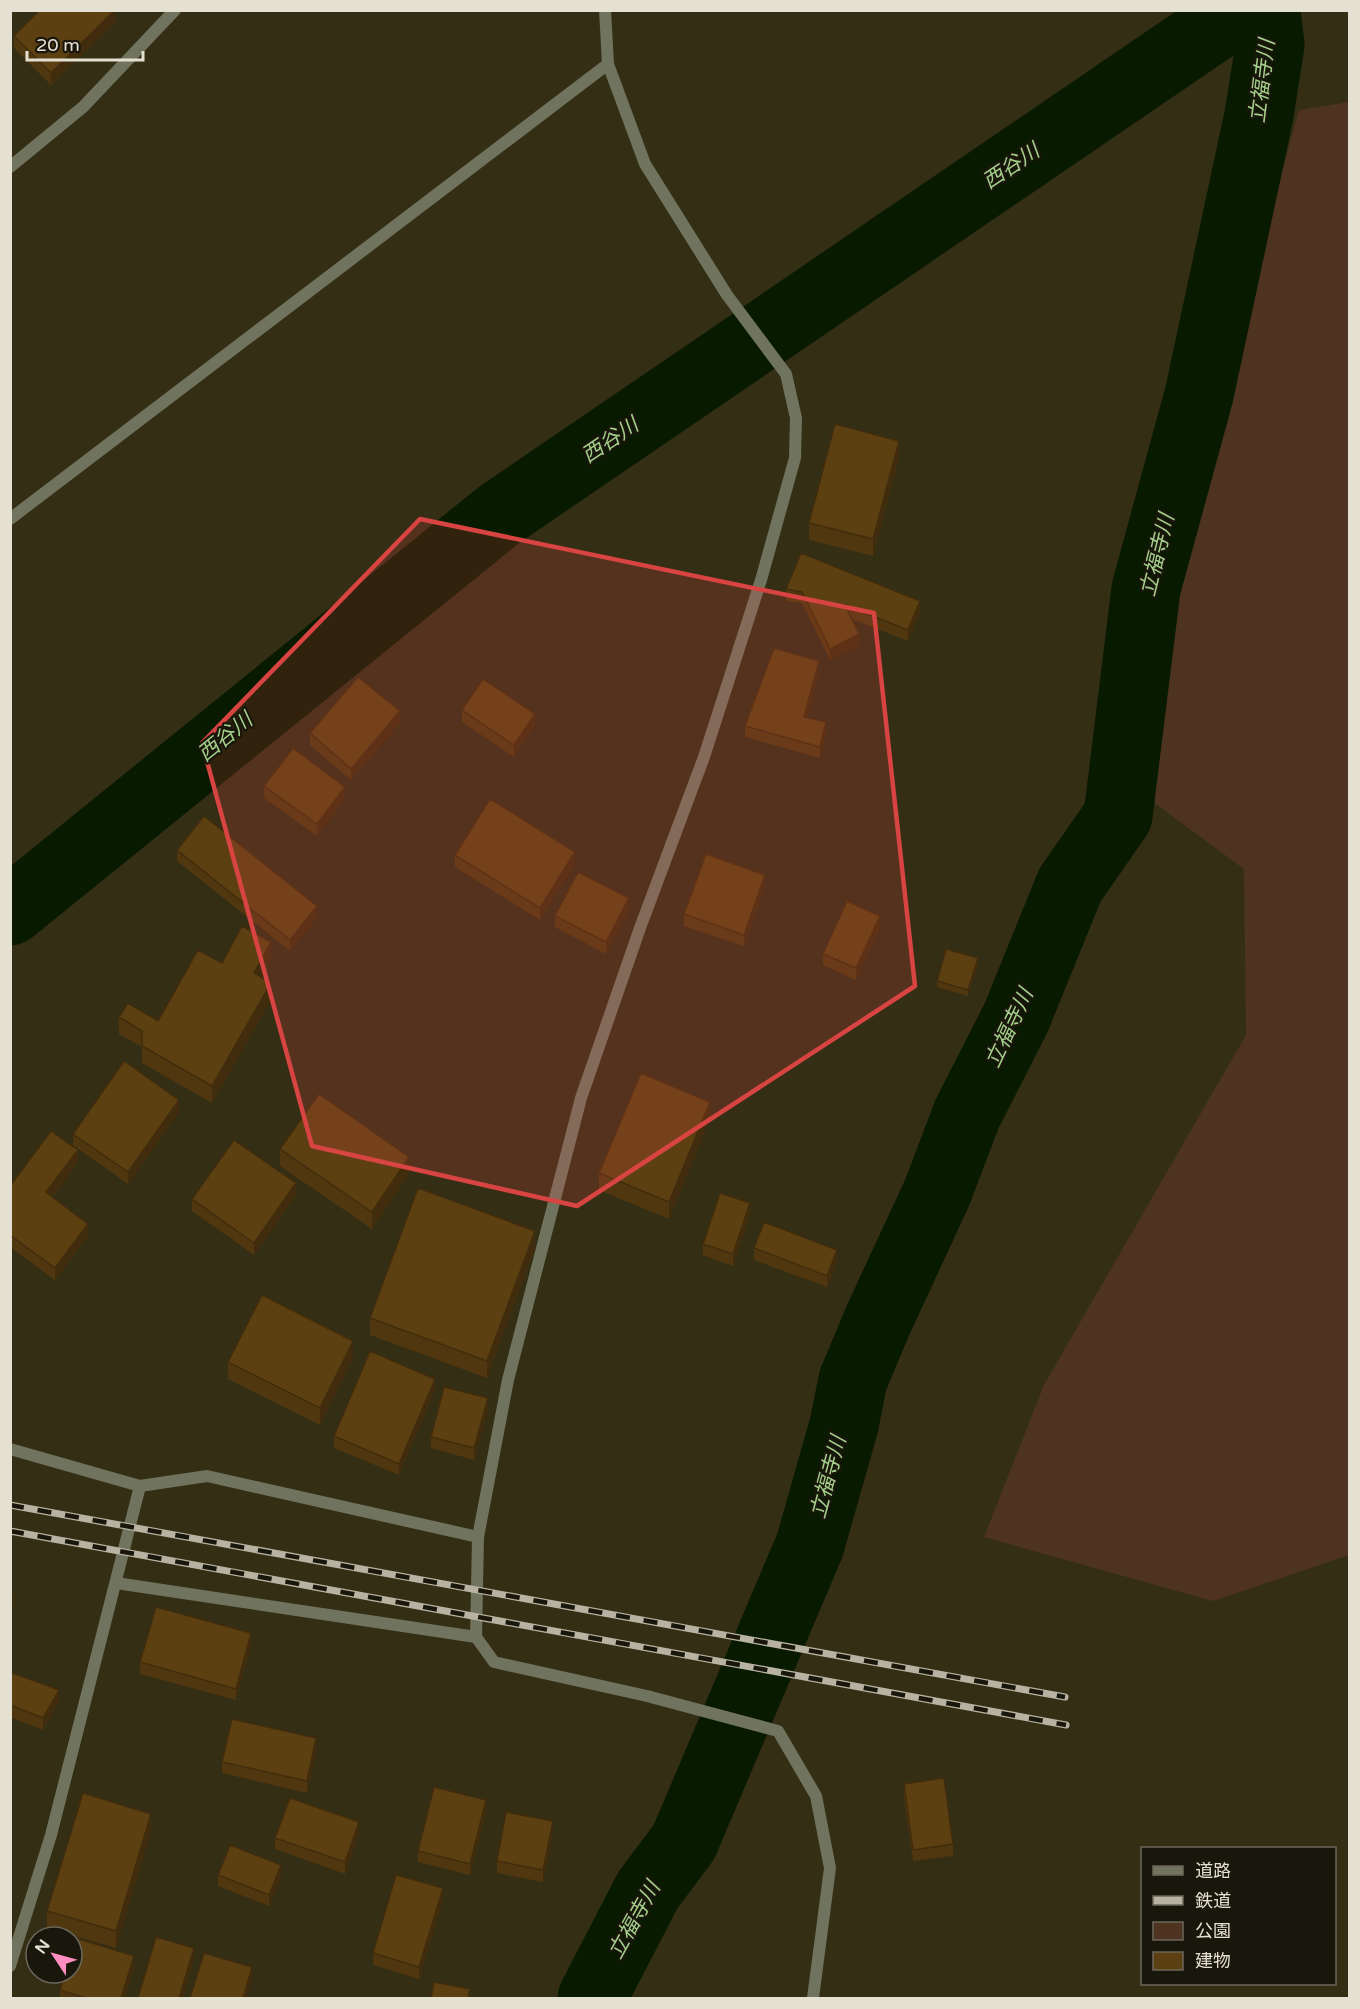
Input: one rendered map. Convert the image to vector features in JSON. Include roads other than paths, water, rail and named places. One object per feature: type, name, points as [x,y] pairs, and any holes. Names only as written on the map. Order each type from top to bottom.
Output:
[{"type":"street","points":[[10,167],[83,107],[175,10]]},
{"type":"street","points":[[605,10],[608,64],[645,164],[727,295],[786,374],[796,418],[795,458],[761,580],[704,757],[640,928],[581,1098],[495,1438],[478,1537],[476,1637],[494,1662],[647,1696],[778,1731],[816,1796],[830,1868],[813,1998]]},
{"type":"street","points":[[10,519],[608,64]]},
{"type":"street","points":[[10,1449],[140,1486],[207,1476],[478,1537]]},
{"type":"street","points":[[10,1966],[51,1835],[140,1486]]},
{"type":"street","points":[[116,1584],[476,1637]]},
{"type":"waterway","name":"西谷川","points":[[10,911],[499,515],[1239,10]]},
{"type":"waterway","name":"立福寺川","points":[[592,1998],[648,1890],[684,1842],[810,1545],[844,1425],[853,1380],[879,1318],[937,1193],[967,1114],[1016,1018],[1070,885],[1118,816],[1146,589],[1199,395],[1259,115],[1270,45],[1266,10]]},
{"type":"railway","points":[[10,1505],[1065,1697]]},
{"type":"railway","points":[[10,1531],[1066,1725]]}]
